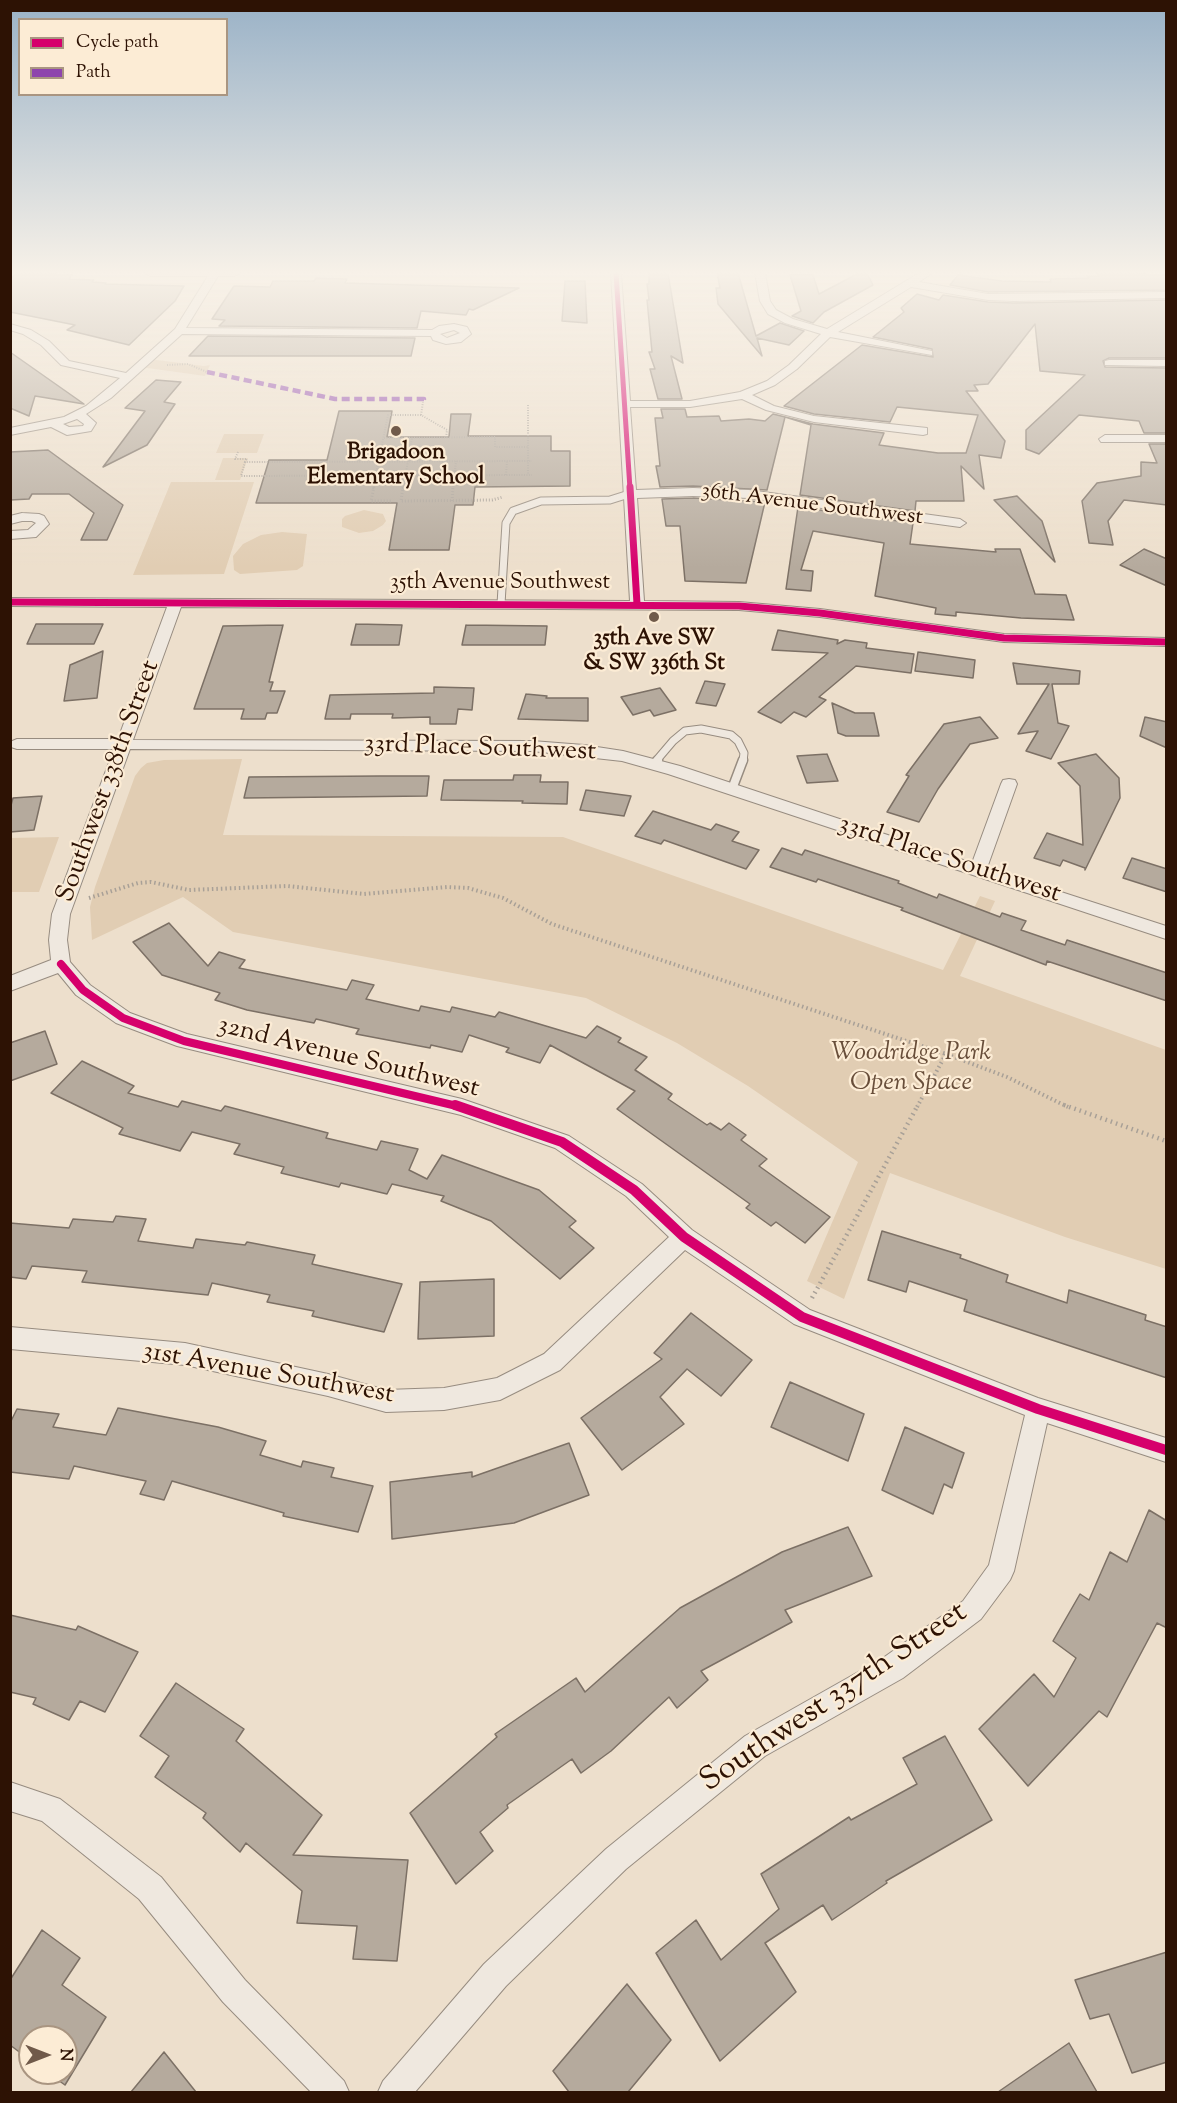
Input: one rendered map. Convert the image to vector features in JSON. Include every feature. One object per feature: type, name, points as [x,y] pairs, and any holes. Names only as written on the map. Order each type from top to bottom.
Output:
[{"type":"street","points":[[102,371],[129,377]]},
{"type":"street","points":[[10,432],[54,424],[73,417],[90,408],[135,371]]},
{"type":"street","points":[[623,371],[637,604]]},
{"type":"street","points":[[625,404],[690,404],[743,395],[771,383],[788,371]]},
{"type":"street","points":[[743,395],[770,408],[814,419],[923,431]]},
{"type":"street","points":[[54,424],[67,431],[85,430],[90,423],[73,417]]},
{"type":"street","points":[[1105,439],[1167,439]]},
{"type":"street","name":"36th Avenue Southwest","points":[[629,494],[693,492],[749,494],[960,523]]},
{"type":"street","points":[[10,520],[34,517],[43,524],[31,534],[10,535]]},
{"type":"street","name":"35th Avenue Southwest","points":[[10,602],[637,604],[762,608],[1004,638],[1167,642]]},
{"type":"street","name":"Southwest 338th Street","points":[[62,964],[58,940],[64,905],[176,603]]},
{"type":"street","name":"33rd Place Southwest","points":[[17,744],[532,746],[585,750],[654,764],[1167,933]]},
{"type":"street","points":[[978,870],[1009,784]]},
{"type":"street","points":[[10,984],[62,964]]},
{"type":"street","name":"32nd Avenue Southwest","points":[[62,964],[83,990],[123,1018],[184,1041],[462,1107],[562,1142],[634,1190],[684,1237],[802,1317],[1038,1409],[1167,1450]]},
{"type":"street","name":"31st Avenue Southwest","points":[[10,1338],[185,1354],[328,1384],[386,1401],[444,1399],[500,1389],[552,1362],[684,1237]]},
{"type":"street","name":"Southwest 337th Street","points":[[394,2092],[495,1975],[616,1859],[755,1746],[893,1668],[972,1610],[1001,1571],[1038,1409]]},
{"type":"street","points":[[10,1796],[50,1809],[150,1888],[234,1992],[333,2092]]},
{"type":"lane","points":[[501,604],[506,523],[513,511],[541,501],[610,500],[629,494]]},
{"type":"lane","points":[[654,764],[673,741],[685,731],[701,729],[731,735],[738,741],[744,753],[732,789]]},
{"type":"path","points":[[422,415],[423,402]]},
{"type":"path","points":[[238,452],[235,459],[247,459],[241,476],[530,475],[528,405]]},
{"type":"path","points":[[392,501],[371,501],[388,415],[422,415],[447,430],[446,438]]},
{"type":"path","points":[[384,438],[495,437],[495,447],[529,447]]},
{"type":"path","points":[[412,438],[401,501],[496,500]]},
{"type":"path","points":[[452,501],[456,460]]},
{"type":"path","points":[[506,475],[507,461]]},
{"type":"path","points":[[245,462],[531,461]]},
{"type":"path","points":[[64,905],[151,882],[189,890],[287,886],[364,894],[447,887],[468,888],[503,898],[552,924],[946,1054],[1007,1077],[1065,1106],[1167,1142]]},
{"type":"path","points":[[802,1317],[946,1054]]},
{"type":"green space","points":[[170,371],[207,371],[205,376]]},
{"type":"green space","points":[[224,434],[264,434],[257,453],[216,453]]},
{"type":"green space","points":[[223,458],[248,458],[240,480],[215,480]]},
{"type":"green space","points":[[171,482],[254,482],[224,574],[133,575]]},
{"type":"green space","points":[[364,510],[383,514],[386,521],[373,531],[359,533],[342,527],[342,519],[345,516]]},
{"type":"green space","points":[[282,532],[307,534],[303,566],[297,570],[240,574],[234,570],[233,556],[243,544],[261,535]]},
{"type":"green space","name":"Woodridge Park Open Space","points":[[242,759],[223,835],[563,837],[943,970],[980,896],[995,901],[960,976],[1166,1050],[1166,1269],[1065,1237],[890,1173],[844,1299],[807,1281],[858,1162],[748,1086],[677,1043],[586,998],[233,932],[183,897],[92,940],[90,907],[95,887],[135,776],[141,768],[147,763],[164,760]]},
{"type":"green space","points":[[59,837],[39,892],[11,892],[11,838]]},
{"type":"building","points":[[10,371],[37,371],[84,404],[35,396],[29,416],[10,408]]},
{"type":"building","points":[[651,371],[675,371],[682,399],[658,399]]},
{"type":"building","points":[[829,371],[998,371],[988,384],[974,385],[978,391],[966,391],[1005,441],[1001,458],[979,455],[984,489],[961,466],[964,501],[916,501],[915,511],[800,495],[811,425],[785,417],[813,424],[884,433],[879,445],[938,453],[966,453],[978,415],[897,407],[890,422],[814,414],[784,406]]},
{"type":"building","points":[[1042,371],[1167,371],[1167,433],[1144,433],[1139,421],[1079,415],[1039,454],[1026,449],[1026,430],[1085,375]]},
{"type":"building","points":[[156,380],[181,382],[164,402],[175,404],[147,445],[103,467],[145,411],[125,408]]},
{"type":"building","points":[[661,409],[685,409],[687,417],[719,416],[721,421],[749,419],[765,421],[773,414],[785,417],[767,490],[693,486],[660,487],[656,466],[660,466],[655,418],[663,418]]},
{"type":"building","points":[[339,411],[392,411],[387,437],[449,437],[451,414],[471,414],[468,436],[551,436],[551,451],[570,451],[570,486],[475,487],[473,505],[455,505],[449,550],[389,550],[397,503],[256,503],[269,460],[327,460]]},
{"type":"building","points":[[1149,444],[1167,444],[1167,505],[1124,500],[1108,521],[1113,545],[1089,543],[1082,501],[1097,483],[1141,476],[1141,462],[1157,463]]},
{"type":"building","points":[[48,450],[123,505],[107,540],[81,540],[94,513],[69,494],[32,494],[29,499],[10,500],[10,452]]},
{"type":"building","points":[[1017,496],[1042,521],[1055,562],[994,500]]},
{"type":"building","points":[[693,498],[765,502],[746,583],[685,581],[680,526],[666,526],[662,499]]},
{"type":"building","points":[[798,507],[913,523],[910,544],[996,552],[995,549],[1020,549],[1035,594],[1066,595],[1074,620],[956,612],[956,616],[935,614],[936,608],[875,596],[884,543],[813,531],[801,570],[813,571],[811,591],[786,589]]},
{"type":"building","points":[[1144,549],[1167,559],[1167,586],[1120,565]]},
{"type":"building","points":[[36,624],[103,624],[94,644],[27,644]]},
{"type":"building","points":[[356,624],[402,625],[399,645],[351,645]]},
{"type":"building","points":[[283,625],[269,682],[273,682],[270,691],[285,691],[277,713],[267,713],[265,719],[241,719],[244,709],[194,709],[223,626]]},
{"type":"building","points":[[466,625],[547,626],[545,645],[462,645]]},
{"type":"building","points":[[778,630],[838,640],[837,644],[845,640],[867,643],[866,648],[914,654],[911,673],[856,666],[819,697],[826,700],[806,717],[794,712],[781,723],[758,712],[828,653],[772,650]]},
{"type":"building","points":[[103,651],[97,698],[64,701],[70,665]]},
{"type":"building","points":[[918,652],[975,660],[973,678],[915,671]]},
{"type":"building","points":[[1013,663],[1080,671],[1079,684],[1052,684],[1058,723],[1069,726],[1051,759],[1026,751],[1038,731],[1018,734],[1049,684],[1017,684]]},
{"type":"building","points":[[705,681],[725,684],[716,706],[696,703]]},
{"type":"building","points":[[434,687],[474,688],[472,710],[458,709],[456,724],[430,724],[430,717],[392,718],[393,714],[351,714],[350,719],[325,719],[330,695],[434,693]]},
{"type":"building","points":[[660,688],[676,710],[654,716],[650,710],[633,715],[621,697]]},
{"type":"building","points":[[526,694],[547,696],[546,698],[588,698],[588,721],[518,719]]},
{"type":"building","points":[[832,703],[855,713],[874,713],[879,736],[846,736],[838,733]]},
{"type":"building","points":[[980,717],[998,738],[970,744],[938,789],[919,822],[887,812],[909,776],[906,775],[944,724]]},
{"type":"building","points":[[1145,717],[1167,722],[1167,748],[1140,736]]},
{"type":"building","points":[[827,754],[838,781],[807,783],[797,756]]},
{"type":"building","points":[[1096,754],[1119,778],[1120,798],[1085,870],[1085,868],[1063,860],[1060,866],[1034,858],[1047,833],[1083,845],[1080,786],[1058,763]]},
{"type":"building","points":[[514,775],[541,775],[540,782],[568,782],[567,804],[441,800],[444,780],[513,780]]},
{"type":"building","points":[[429,776],[427,796],[244,798],[249,777]]},
{"type":"building","points":[[586,790],[631,796],[624,816],[580,810]]},
{"type":"building","points":[[42,796],[34,830],[10,832],[10,809],[13,798]]},
{"type":"building","points":[[653,811],[711,830],[716,824],[739,832],[732,841],[759,850],[746,869],[664,840],[661,844],[635,836]]},
{"type":"building","points":[[782,848],[802,855],[805,850],[899,881],[898,883],[937,898],[939,894],[1000,917],[1002,913],[1026,921],[1021,930],[1065,945],[1067,940],[1167,973],[1167,1001],[1047,961],[1046,965],[901,910],[903,908],[818,879],[816,882],[770,867]]},
{"type":"building","points":[[1132,858],[1167,869],[1167,892],[1123,878]]},
{"type":"building","points":[[169,923],[208,966],[219,952],[245,960],[239,968],[347,990],[352,980],[374,985],[366,999],[419,1011],[421,1006],[450,1012],[452,1007],[495,1017],[499,1012],[586,1038],[597,1026],[621,1038],[618,1042],[647,1057],[635,1070],[672,1094],[668,1099],[707,1125],[710,1123],[721,1130],[729,1123],[746,1135],[741,1140],[767,1159],[759,1166],[830,1217],[805,1243],[776,1222],[771,1226],[746,1208],[750,1204],[617,1109],[635,1091],[550,1045],[540,1063],[506,1052],[509,1048],[469,1035],[462,1052],[431,1045],[430,1048],[356,1034],[359,1029],[316,1019],[314,1023],[247,1010],[215,1000],[220,993],[162,975],[133,942]]},
{"type":"building","points":[[45,1031],[57,1064],[10,1081],[10,1043]]},
{"type":"building","points":[[82,1061],[134,1086],[128,1093],[178,1107],[182,1101],[221,1111],[225,1106],[328,1133],[326,1138],[377,1150],[381,1141],[418,1149],[409,1170],[427,1179],[442,1155],[539,1190],[576,1221],[569,1227],[594,1248],[560,1279],[491,1221],[441,1201],[444,1196],[392,1184],[387,1194],[341,1183],[339,1187],[281,1173],[284,1167],[234,1154],[240,1144],[192,1132],[180,1151],[119,1134],[123,1128],[51,1093]]},
{"type":"building","points":[[116,1216],[146,1219],[138,1241],[193,1248],[196,1239],[245,1245],[247,1242],[315,1255],[312,1264],[402,1284],[384,1332],[312,1316],[314,1311],[267,1302],[270,1295],[212,1283],[208,1295],[82,1282],[87,1271],[32,1266],[26,1279],[10,1277],[10,1223],[69,1228],[73,1219],[113,1222]]},
{"type":"building","points":[[882,1231],[961,1255],[960,1258],[1008,1275],[1006,1282],[1067,1303],[1069,1290],[1146,1315],[1145,1320],[1167,1327],[1167,1378],[964,1311],[967,1300],[909,1281],[906,1292],[868,1280]]},
{"type":"building","points":[[494,1279],[494,1336],[418,1339],[420,1282]]},
{"type":"building","points":[[691,1313],[752,1360],[721,1396],[687,1369],[660,1397],[684,1424],[622,1470],[581,1418],[662,1359],[654,1353]]},
{"type":"building","points":[[790,1382],[864,1414],[848,1461],[771,1427]]},
{"type":"building","points":[[118,1408],[218,1427],[266,1441],[260,1455],[301,1467],[303,1461],[334,1468],[331,1477],[373,1486],[358,1532],[283,1516],[284,1513],[172,1481],[164,1500],[140,1494],[146,1481],[74,1466],[69,1479],[10,1472],[10,1423],[17,1409],[59,1414],[53,1427],[106,1435]]},
{"type":"building","points":[[905,1427],[964,1453],[952,1488],[944,1484],[933,1514],[882,1490]]},
{"type":"building","points":[[569,1443],[589,1495],[514,1523],[392,1539],[390,1482],[472,1472],[472,1477]]},
{"type":"building","points":[[1149,1510],[1167,1521],[1167,1628],[1157,1623],[1107,1717],[1099,1711],[1028,1786],[979,1729],[1034,1674],[1054,1697],[1076,1658],[1053,1641],[1080,1594],[1089,1600],[1110,1552],[1127,1562]]},
{"type":"building","points":[[848,1527],[872,1576],[785,1610],[792,1622],[701,1671],[708,1680],[677,1708],[669,1697],[611,1751],[581,1773],[572,1759],[507,1805],[508,1808],[480,1832],[493,1851],[456,1884],[410,1813],[497,1737],[495,1734],[576,1678],[585,1692],[680,1608],[782,1552]]},
{"type":"building","points":[[10,1615],[76,1630],[78,1626],[138,1652],[105,1712],[80,1701],[69,1720],[33,1704],[36,1698],[10,1692]]},
{"type":"building","points":[[176,1683],[244,1729],[236,1741],[322,1815],[293,1855],[408,1860],[397,1961],[353,1959],[357,1926],[297,1923],[302,1891],[246,1843],[240,1852],[203,1818],[206,1813],[155,1777],[169,1756],[140,1736]]},
{"type":"building","points":[[945,1736],[992,1820],[886,1881],[887,1883],[832,1920],[823,1905],[765,1943],[796,1992],[720,2061],[656,1953],[696,1920],[721,1960],[779,1909],[761,1874],[849,1817],[851,1820],[917,1784],[903,1758]]},
{"type":"building","points":[[42,1930],[80,1958],[62,1985],[106,2017],[78,2063],[78,2025],[18,2025],[18,2051],[10,2045],[10,1980]]},
{"type":"building","points":[[1167,1952],[1167,2062],[1132,2073],[1109,2014],[1090,2019],[1075,1980]]},
{"type":"building","points":[[627,1984],[671,2040],[628,2092],[569,2092],[553,2071]]},
{"type":"building","points":[[1069,2043],[1097,2092],[998,2092]]},
{"type":"building","points":[[164,2052],[196,2092],[131,2092]]},
{"type":"marked path","points":[[207,372],[335,399],[424,399],[423,402]]},
{"type":"cycle path","points":[[622,371],[637,604]]},
{"type":"cycle path","points":[[10,602],[739,606],[820,613],[1004,638],[1166,642]]},
{"type":"cycle path","points":[[61,964],[83,990],[123,1018],[184,1041],[462,1107],[562,1142],[634,1190],[684,1237],[802,1317],[1038,1409],[1166,1450]]},
{"type":"place","name":"Brigadoon Elementary School","points":[[396,431]]},
{"type":"place","name":"35th Ave SW & SW 336th St","points":[[654,617]]}]
